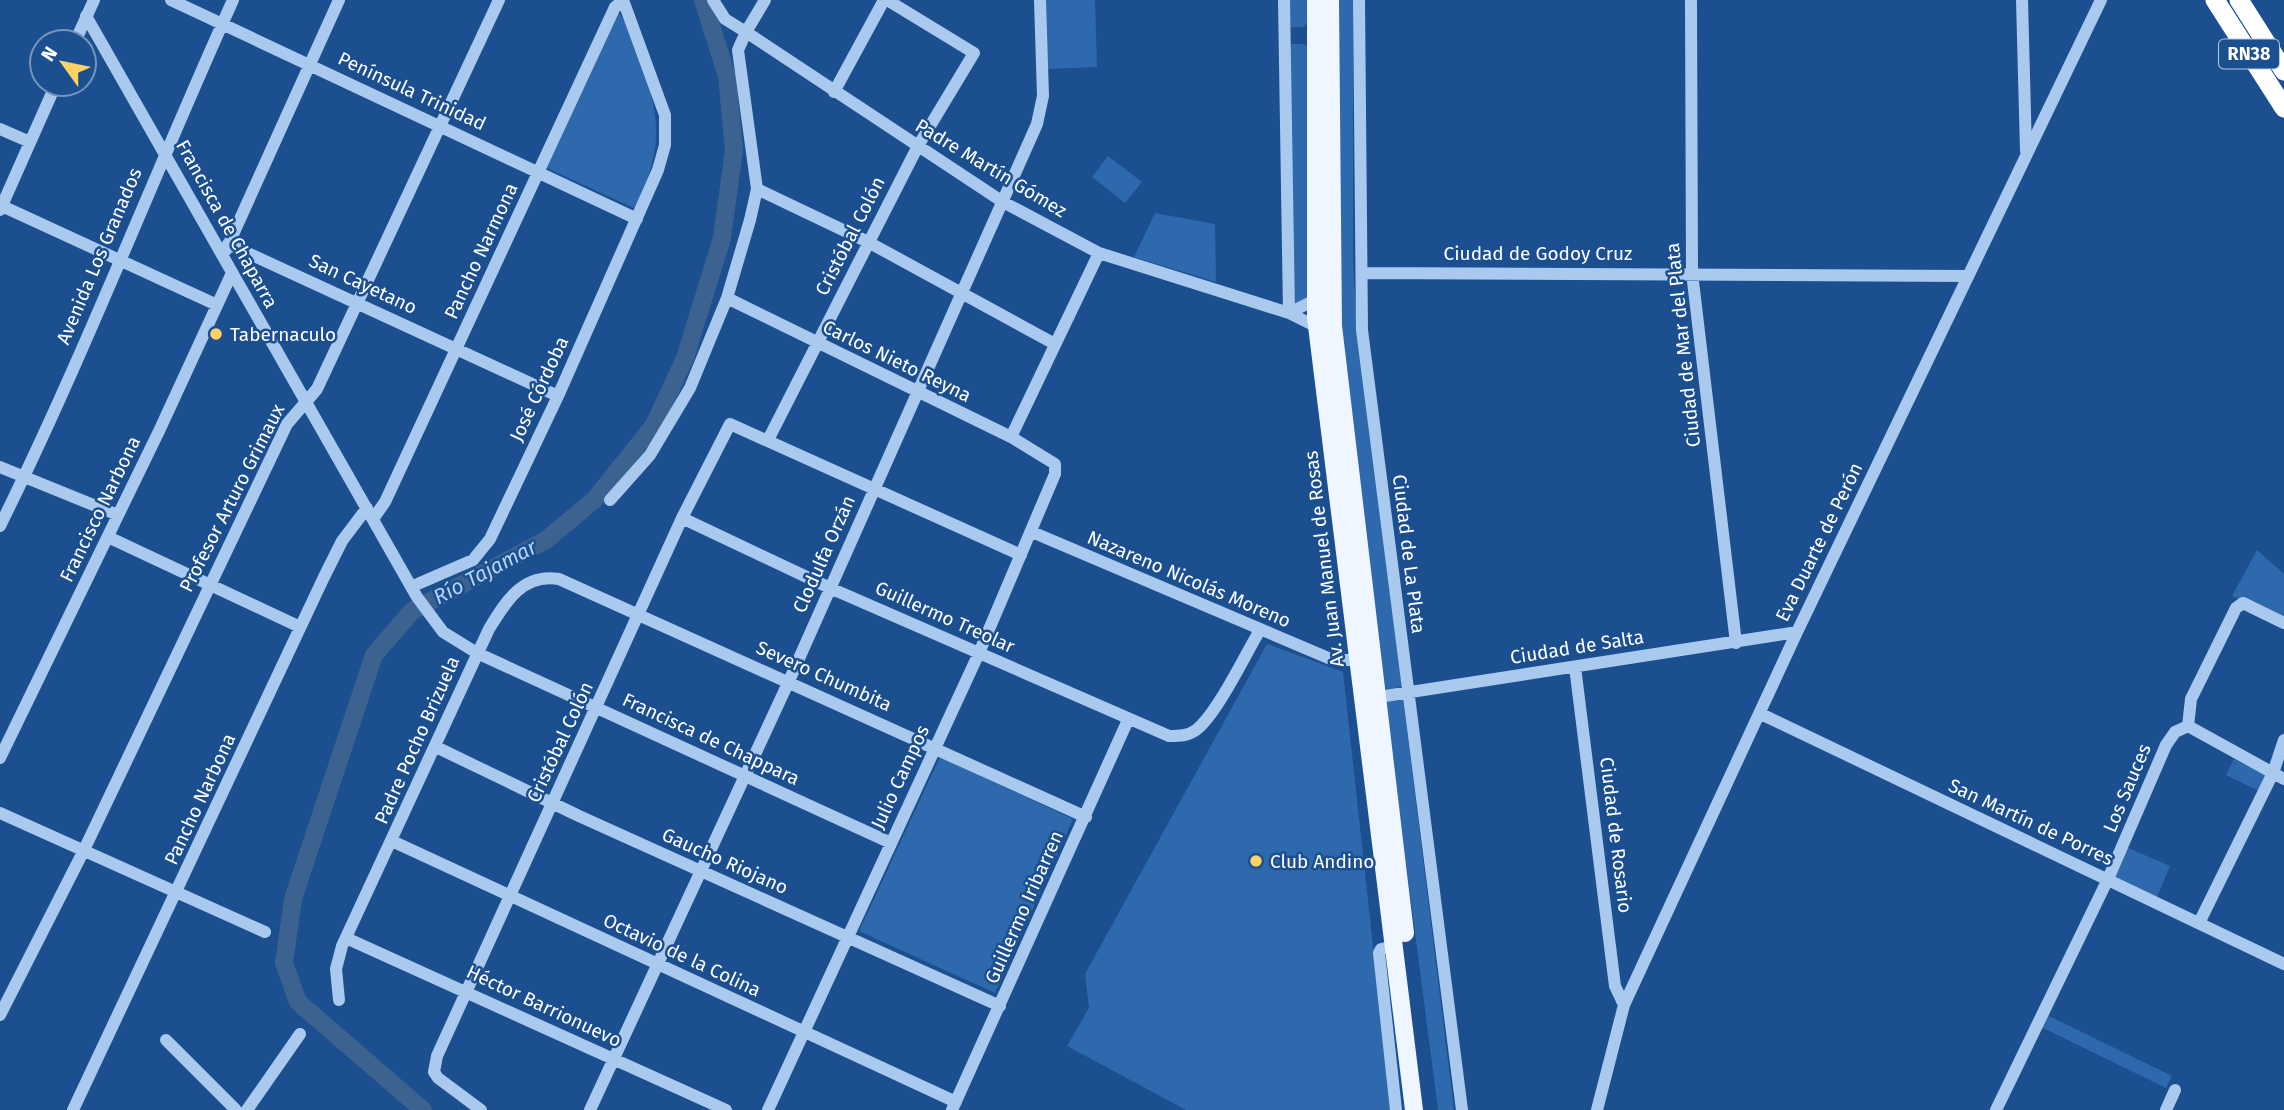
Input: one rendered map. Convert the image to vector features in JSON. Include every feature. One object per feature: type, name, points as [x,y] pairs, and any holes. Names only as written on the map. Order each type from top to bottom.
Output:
[{"type":"highway","name":"RN38","points":[[2215,0],[2284,108]]},
{"type":"highway","name":"RN38","points":[[2239,0],[2284,71]]},
{"type":"main road","name":"Av. Juan Manuel de Rosas","points":[[1316,0],[1317,327],[1366,660],[1426,1110]]},
{"type":"main road","name":"Av. Juan Manuel de Rosas","points":[[1330,0],[1333,326],[1366,660]]},
{"type":"main road","name":"Av. Juan Manuel de Rosas","points":[[1371,698],[1414,1110]]},
{"type":"street","points":[[81,28],[94,0]]},
{"type":"street","name":"Península Trinidad","points":[[171,0],[636,219]]},
{"type":"street","name":"Avenida Los Granados","points":[[0,526],[24,478],[165,150],[233,0]]},
{"type":"street","points":[[223,257],[340,0]]},
{"type":"street","name":"Profesor Arturo Grimaux","points":[[0,1015],[83,852],[287,424],[317,389],[360,303],[499,0]]},
{"type":"street","points":[[713,0],[725,19],[746,32]]},
{"type":"street","points":[[610,500],[650,455],[669,426],[690,388],[727,298],[757,189],[738,50],[765,0]]},
{"type":"street","points":[[834,92],[886,0]]},
{"type":"street","name":"Cristóbal Colón","points":[[481,1110],[438,1078],[434,1064],[682,518],[730,424],[768,440],[918,146],[974,53],[886,0]]},
{"type":"street","name":"Clodulfa Orzán","points":[[590,1110],[831,589],[1042,111],[1040,0]]},
{"type":"street","points":[[1284,0],[1289,313],[1315,300]]},
{"type":"street","name":"Ciudad de La Plata","points":[[1359,0],[1362,330],[1462,1110]]},
{"type":"street","name":"Ciudad de Mar del Plata","points":[[1691,0],[1692,273],[1736,643]]},
{"type":"street","points":[[2022,0],[2026,155]]},
{"type":"street","name":"Eva Duarte de Perón","points":[[1597,1110],[1624,1005],[1761,715],[1797,632],[2101,0]]},
{"type":"street","name":"José Córdoba","points":[[415,592],[482,552],[558,396],[658,170],[665,145],[664,115],[623,1]]},
{"type":"street","name":"Pancho Narmona","points":[[370,513],[384,502],[615,7],[623,1]]},
{"type":"street","name":"Francisca de Chaparra","points":[[86,16],[165,150],[231,275],[415,592]]},
{"type":"street","name":"Padre Martín Gómez","points":[[746,32],[1003,202],[1099,253],[1289,313],[1317,327]]},
{"type":"street","points":[[50,98],[1,208],[217,305]]},
{"type":"street","points":[[0,129],[30,142]]},
{"type":"street","points":[[757,189],[868,242],[1053,343]]},
{"type":"street","name":"San Cayetano","points":[[228,244],[558,396]]},
{"type":"street","points":[[1011,437],[1053,343],[1099,253]]},
{"type":"street","name":"Ciudad de Godoy Cruz","points":[[1362,273],[1966,276]]},
{"type":"street","name":"Francisco Narbona","points":[[0,758],[231,275]]},
{"type":"street","name":"Carlos Nieto Reyna","points":[[727,298],[917,394],[1011,437],[1050,459]]},
{"type":"street","points":[[768,440],[873,491],[1021,555]]},
{"type":"street","name":"Julio Campos","points":[[768,1110],[1032,532],[1055,474],[1055,464],[1050,459]]},
{"type":"street","points":[[0,467],[118,515]]},
{"type":"street","name":"Pancho Narbona","points":[[73,1110],[342,541],[370,513]]},
{"type":"street","name":"Guillermo Treolar","points":[[682,518],[831,589],[1169,736],[1181,736],[1195,731],[1207,718],[1260,631]]},
{"type":"street","name":"Nazareno Nicolás Moreno","points":[[1032,532],[1333,660],[1366,660]]},
{"type":"street","points":[[108,537],[300,627]]},
{"type":"street","name":"Severo Chumbita","points":[[544,577],[559,579],[640,614],[1086,817]]},
{"type":"street","name":"Padre Pocho Brizuela","points":[[339,1000],[336,969],[346,938],[477,653],[511,597],[533,579],[544,577]]},
{"type":"street","name":"Francisca de Chappara","points":[[415,592],[443,632],[477,653],[891,844]]},
{"type":"street","points":[[2278,776],[2188,726],[2191,699],[2236,608],[2243,603],[2284,623]]},
{"type":"street","name":"Ciudad de Salta","points":[[1371,698],[1797,632]]},
{"type":"street","name":"Ciudad de Rosario","points":[[1575,667],[1615,986],[1624,1005]]},
{"type":"street","name":"San Martín de Porres","points":[[1761,715],[2284,964]]},
{"type":"street","name":"Guillermo Iribarren","points":[[954,1106],[1128,720]]},
{"type":"street","name":"Los Sauces","points":[[1996,1110],[2108,880],[2166,745],[2175,732],[2188,726]]},
{"type":"street","points":[[2199,923],[2278,776],[2284,740]]},
{"type":"street","name":"Gaucho Riojano","points":[[436,747],[552,803],[1000,1006]]},
{"type":"street","points":[[0,813],[265,932]]},
{"type":"street","name":"Octavio de la Colina","points":[[392,841],[954,1106]]},
{"type":"street","name":"Héctor Barrionuevo","points":[[346,938],[726,1110]]},
{"type":"street","points":[[1395,946],[1381,949],[1378,953],[1396,1110]]},
{"type":"street","points":[[247,1110],[300,1034]]},
{"type":"street","points":[[166,1040],[236,1110]]},
{"type":"street","points":[[2166,1110],[2175,1090]]},
{"type":"shaded area","points":[[1046,0],[1095,0],[1097,67],[1047,69]]},
{"type":"shaded area","points":[[1281,0],[1311,0],[1311,16],[1304,27],[1281,28]]},
{"type":"shaded area","points":[[1336,0],[1353,0],[1353,261],[1357,331],[1402,687],[1382,690],[1339,311]]},
{"type":"shaded area","points":[[619,13],[641,62],[656,120],[654,152],[636,209],[547,168]]},
{"type":"shaded area","points":[[1282,44],[1304,44],[1309,48],[1311,299],[1303,304],[1289,302]]},
{"type":"shaded area","points":[[1108,156],[1142,182],[1125,203],[1092,177]]},
{"type":"shaded area","points":[[1155,213],[1215,224],[1216,282],[1134,257]]},
{"type":"shaded area","points":[[2257,550],[2284,574],[2284,619],[2232,596]]},
{"type":"shaded area","name":"Club Andino","points":[[1267,644],[1343,672],[1391,1110],[1186,1110],[1067,1046],[1089,1008],[1085,974]]},
{"type":"shaded area","points":[[1403,697],[1454,1110],[1438,1110],[1385,700]]},
{"type":"shaded area","points":[[940,757],[1073,819],[995,993],[859,931]]},
{"type":"shaded area","points":[[2234,759],[2269,776],[2261,792],[2226,775]]},
{"type":"shaded area","points":[[2124,846],[2170,866],[2155,902],[2109,879]]},
{"type":"shaded area","points":[[2047,1015],[2172,1076],[2166,1088],[2041,1027]]},
{"type":"waterway","name":"Río Tajamar","points":[[423,1110],[298,1002],[284,963],[293,899],[374,655],[412,611],[546,540],[594,500],[654,425],[685,358],[722,238],[734,150],[727,76],[703,0]]},
{"type":"place","name":"Tabernaculo","points":[[216,334]]},
{"type":"place","name":"Club Andino","points":[[1256,861]]}]
